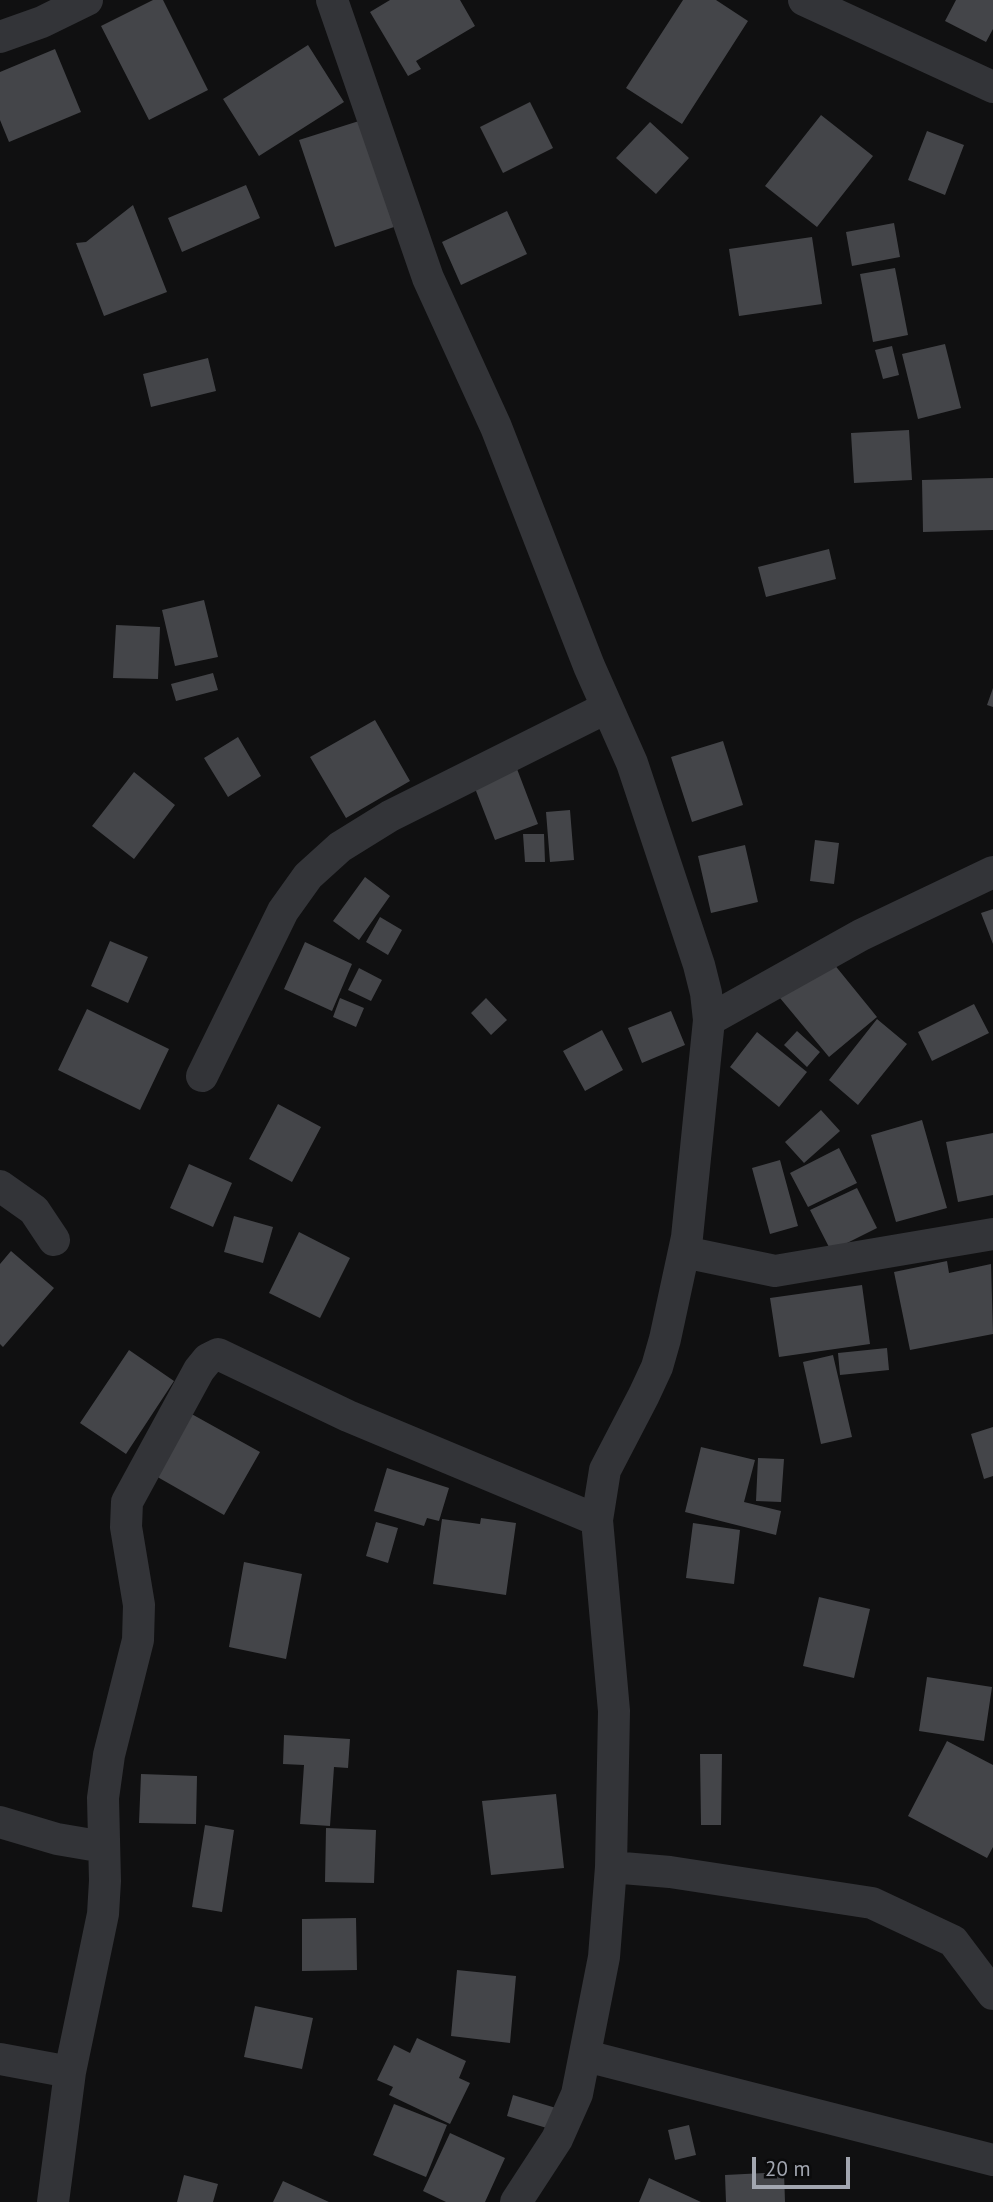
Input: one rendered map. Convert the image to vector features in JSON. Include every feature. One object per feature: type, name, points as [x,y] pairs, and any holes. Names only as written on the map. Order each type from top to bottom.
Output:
[{"type":"street","points":[[0,37],[42,22],[87,0]]},
{"type":"street","points":[[332,0],[428,278],[507,452],[606,708],[632,763],[699,965],[709,1020],[684,1252],[665,1339],[657,1367],[605,1470],[597,1520],[614,1711],[611,1867],[604,1957],[577,2094],[557,2139],[516,2202]]},
{"type":"street","points":[[804,0],[993,87]]},
{"type":"street","points":[[202,1076],[284,911],[308,876],[340,847],[390,816],[606,708]]},
{"type":"street","points":[[709,1020],[861,935],[993,872]]},
{"type":"street","points":[[0,1186],[34,1210],[54,1240]]},
{"type":"street","points":[[684,1252],[775,1271],[993,1234]]},
{"type":"street","points":[[53,2202],[70,2072],[103,1914],[103,1798],[109,1755],[138,1640],[139,1605],[126,1527],[127,1502],[199,1370],[208,1359],[218,1354],[348,1416],[597,1520]]},
{"type":"street","points":[[0,1822],[57,1839],[104,1847]]},
{"type":"street","points":[[611,1867],[670,1872],[872,1903],[953,1941],[993,1994]]},
{"type":"street","points":[[586,2056],[993,2160]]},
{"type":"street","points":[[0,2059],[70,2072]]},
{"type":"building","points":[[153,0],[163,0],[208,90],[149,120],[101,26]]},
{"type":"building","points":[[390,0],[460,0],[475,26],[416,61],[421,69],[408,76],[370,12]]},
{"type":"building","points":[[683,0],[716,0],[748,21],[682,124],[626,88]]},
{"type":"building","points":[[956,0],[993,0],[993,29],[986,42],[945,21]]},
{"type":"building","points":[[308,45],[344,102],[259,156],[223,99]]},
{"type":"building","points":[[55,49],[81,112],[9,142],[0,120],[0,72]]},
{"type":"building","points":[[530,102],[553,148],[503,173],[480,127]]},
{"type":"building","points":[[821,115],[873,156],[817,227],[765,186]]},
{"type":"building","points":[[359,121],[394,227],[335,247],[299,140]]},
{"type":"building","points":[[650,122],[689,158],[656,194],[616,158]]},
{"type":"building","points":[[927,131],[964,145],[945,195],[908,180]]},
{"type":"building","points":[[246,185],[260,218],[182,252],[168,218]]},
{"type":"building","points":[[133,205],[167,292],[104,316],[76,243],[86,242]]},
{"type":"building","points":[[507,211],[527,254],[461,285],[442,242]]},
{"type":"building","points":[[894,223],[900,257],[852,266],[846,232]]},
{"type":"building","points":[[812,237],[822,304],[739,316],[729,249]]},
{"type":"building","points":[[895,268],[908,335],[873,342],[860,274]]},
{"type":"building","points":[[945,344],[961,408],[918,419],[902,354]]},
{"type":"building","points":[[892,346],[899,375],[883,379],[875,350]]},
{"type":"building","points":[[208,358],[216,391],[151,407],[143,374]]},
{"type":"building","points":[[909,430],[912,480],[854,483],[851,433]]},
{"type":"building","points":[[993,478],[993,530],[923,532],[922,480]]},
{"type":"building","points":[[829,549],[836,579],[766,597],[758,567]]},
{"type":"building","points":[[204,600],[218,657],[175,666],[162,610]]},
{"type":"building","points":[[116,625],[160,627],[158,679],[113,678]]},
{"type":"building","points":[[213,673],[218,690],[176,701],[171,684]]},
{"type":"building","points":[[993,688],[993,707],[987,705]]},
{"type":"building","points":[[375,720],[410,781],[346,818],[310,757]]},
{"type":"building","points":[[238,737],[261,776],[228,797],[204,758]]},
{"type":"building","points":[[723,741],[743,805],[692,822],[671,757]]},
{"type":"building","points":[[514,761],[538,824],[495,840],[471,778]]},
{"type":"building","points":[[134,772],[175,805],[134,859],[92,826]]},
{"type":"building","points":[[570,810],[574,860],[550,862],[546,812]]},
{"type":"building","points":[[523,834],[544,834],[545,862],[525,862]]},
{"type":"building","points":[[815,840],[839,843],[834,884],[810,881]]},
{"type":"building","points":[[745,845],[758,902],[711,913],[698,856]]},
{"type":"building","points":[[365,877],[390,896],[359,940],[333,921]]},
{"type":"building","points":[[993,909],[993,944],[981,913]]},
{"type":"building","points":[[380,917],[402,930],[388,955],[366,942]]},
{"type":"building","points":[[110,941],[148,957],[128,1003],[91,986]]},
{"type":"building","points":[[305,942],[352,964],[332,1011],[284,989]]},
{"type":"building","points":[[829,958],[877,1017],[829,1057],[780,998]]},
{"type":"building","points":[[359,968],[382,980],[371,1001],[348,990]]},
{"type":"building","points":[[340,998],[364,1008],[356,1027],[333,1017]]},
{"type":"building","points":[[486,998],[507,1020],[491,1035],[471,1013]]},
{"type":"building","points":[[974,1004],[989,1033],[932,1061],[918,1032]]},
{"type":"building","points":[[87,1009],[169,1049],[140,1110],[58,1070]]},
{"type":"building","points":[[671,1011],[685,1045],[642,1063],[628,1028]]},
{"type":"building","points":[[877,1019],[907,1044],[858,1105],[829,1080]]},
{"type":"building","points":[[602,1030],[623,1070],[585,1091],[563,1051]]},
{"type":"building","points":[[797,1031],[820,1052],[807,1067],[784,1045]]},
{"type":"building","points":[[757,1032],[807,1072],[779,1107],[730,1067]]},
{"type":"building","points":[[278,1104],[321,1127],[292,1182],[249,1159]]},
{"type":"building","points":[[821,1110],[840,1131],[804,1163],[785,1142]]},
{"type":"building","points":[[922,1120],[947,1208],[896,1222],[871,1135]]},
{"type":"building","points":[[993,1133],[993,1195],[958,1202],[946,1142]]},
{"type":"building","points":[[839,1148],[857,1183],[808,1207],[790,1173]]},
{"type":"building","points":[[780,1160],[798,1226],[770,1234],[752,1168]]},
{"type":"building","points":[[189,1164],[232,1183],[213,1227],[170,1208]]},
{"type":"building","points":[[857,1188],[877,1228],[831,1251],[810,1210]]},
{"type":"building","points":[[234,1216],[273,1227],[263,1263],[224,1252]]},
{"type":"building","points":[[299,1232],[350,1258],[320,1318],[269,1293]]},
{"type":"building","points":[[11,1251],[54,1288],[3,1347],[0,1344],[0,1264]]},
{"type":"building","points":[[947,1261],[949,1273],[991,1264],[993,1334],[910,1350],[894,1272]]},
{"type":"building","points":[[862,1285],[870,1344],[779,1357],[770,1298]]},
{"type":"building","points":[[887,1348],[889,1370],[840,1375],[838,1353]]},
{"type":"building","points":[[129,1350],[174,1381],[126,1454],[80,1423]]},
{"type":"building","points":[[833,1355],[852,1437],[821,1444],[803,1362]]},
{"type":"building","points":[[188,1412],[260,1452],[224,1515],[154,1475]]},
{"type":"building","points":[[993,1427],[993,1476],[984,1479],[971,1434]]},
{"type":"building","points":[[701,1447],[755,1460],[744,1502],[781,1511],[776,1535],[685,1512]]},
{"type":"building","points":[[758,1458],[784,1459],[781,1502],[756,1501]]},
{"type":"building","points":[[387,1468],[449,1488],[439,1521],[427,1518],[424,1526],[374,1511]]},
{"type":"building","points":[[481,1518],[516,1523],[506,1595],[433,1584],[442,1519],[480,1524]]},
{"type":"building","points":[[376,1522],[398,1528],[388,1563],[366,1556]]},
{"type":"building","points":[[693,1523],[740,1530],[734,1584],[686,1578]]},
{"type":"building","points":[[244,1562],[302,1574],[286,1659],[229,1647]]},
{"type":"building","points":[[819,1597],[870,1609],[854,1678],[803,1666]]},
{"type":"building","points":[[927,1677],[992,1687],[984,1741],[919,1731]]},
{"type":"building","points":[[284,1735],[350,1739],[348,1768],[334,1767],[330,1826],[300,1824],[304,1765],[283,1764]]},
{"type":"building","points":[[947,1741],[993,1765],[993,1847],[987,1858],[908,1816]]},
{"type":"building","points":[[700,1754],[722,1754],[721,1825],[701,1825]]},
{"type":"building","points":[[141,1774],[197,1776],[196,1824],[139,1823]]},
{"type":"building","points":[[556,1794],[564,1868],[491,1875],[482,1801]]},
{"type":"building","points":[[205,1825],[234,1830],[222,1912],[192,1907]]},
{"type":"building","points":[[326,1828],[376,1830],[374,1883],[325,1882]]},
{"type":"building","points":[[356,1918],[357,1970],[302,1971],[302,1919]]},
{"type":"building","points":[[457,1970],[516,1976],[510,2043],[451,2036]]},
{"type":"building","points":[[255,2006],[313,2018],[302,2069],[244,2057]]},
{"type":"building","points":[[417,2038],[466,2061],[459,2078],[470,2083],[450,2124],[389,2095],[393,2087],[377,2080],[394,2045],[410,2053]]},
{"type":"building","points":[[513,2095],[556,2108],[550,2129],[507,2116]]},
{"type":"building","points":[[394,2104],[447,2125],[426,2177],[373,2155]]},
{"type":"building","points":[[689,2125],[696,2155],[675,2160],[668,2130]]},
{"type":"building","points":[[450,2133],[505,2158],[485,2202],[446,2202],[423,2191]]},
{"type":"building","points":[[784,2172],[785,2202],[726,2202],[725,2175]]},
{"type":"building","points":[[184,2175],[218,2184],[213,2202],[177,2202]]},
{"type":"building","points":[[649,2178],[701,2202],[639,2202]]},
{"type":"building","points":[[283,2181],[329,2202],[273,2202]]}]
